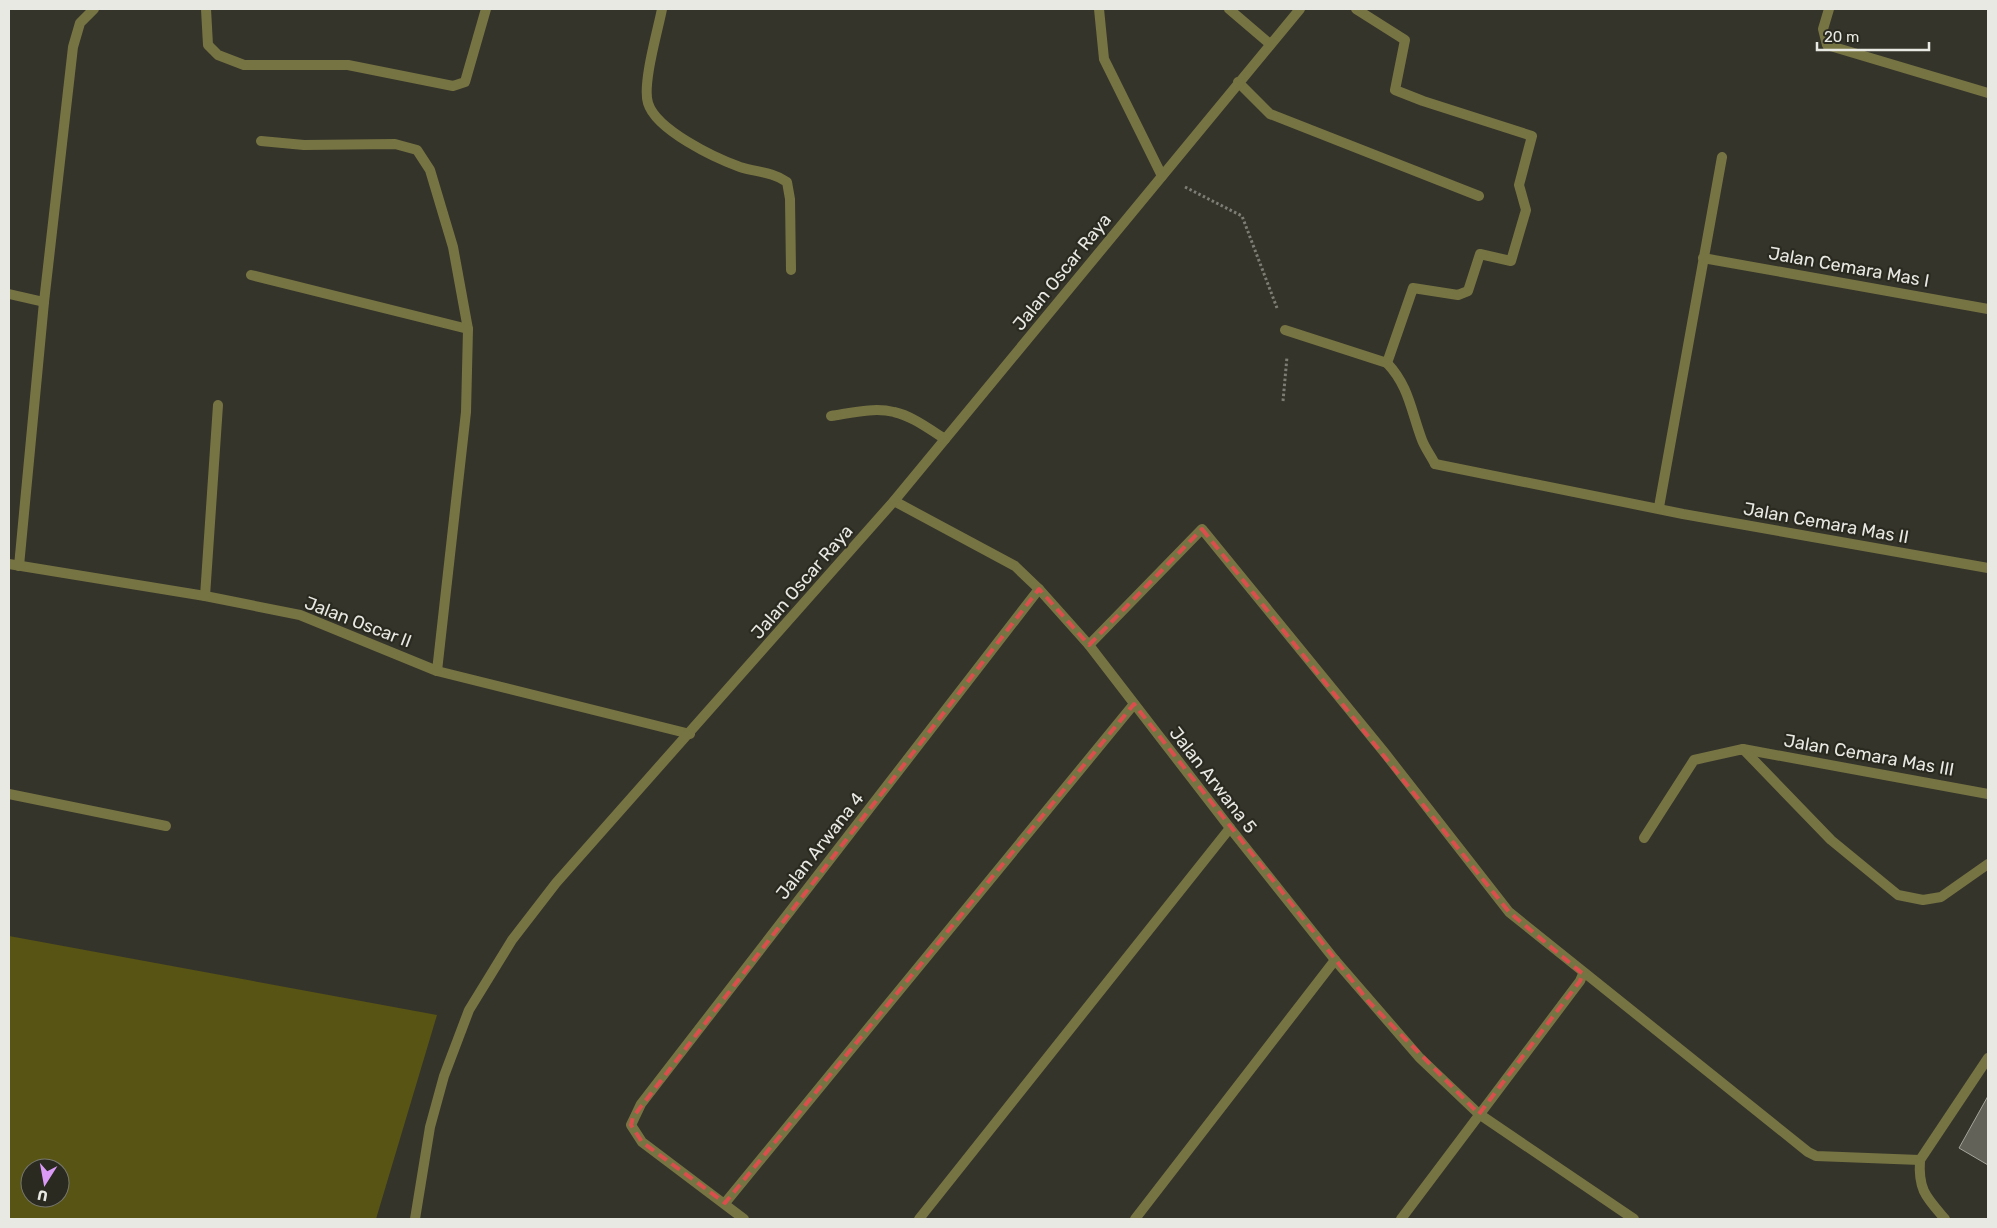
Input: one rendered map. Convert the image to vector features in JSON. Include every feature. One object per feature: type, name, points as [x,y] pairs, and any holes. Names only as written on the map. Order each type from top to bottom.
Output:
[{"type":"street","points":[[14,565],[73,47],[80,24],[94,9]]},
{"type":"street","points":[[206,9],[208,44],[218,55],[244,65],[348,65],[453,86],[465,82],[486,9]]},
{"type":"street","points":[[662,9],[648,79],[648,102],[655,116],[689,144],[740,167],[781,177],[787,182],[790,199],[791,270]]},
{"type":"street","points":[[1099,9],[1104,60],[1162,176]]},
{"type":"street","points":[[1229,9],[1270,44]]},
{"type":"street","name":"Jalan Oscar Raya","points":[[415,1219],[430,1126],[444,1076],[469,1010],[512,940],[556,883],[690,734],[894,501],[1300,9]]},
{"type":"street","points":[[1285,330],[1387,363],[1413,288],[1458,295],[1468,291],[1480,254],[1511,261],[1526,210],[1519,185],[1532,136],[1423,101],[1395,90],[1405,40],[1356,9]]},
{"type":"street","points":[[1828,9],[1822,29],[1828,45],[1988,93]]},
{"type":"street","points":[[1238,82],[1270,114],[1479,196]]},
{"type":"street","points":[[261,141],[304,145],[395,144],[417,150],[430,170],[453,248],[468,329],[466,412],[437,670]]},
{"type":"street","points":[[1659,507],[1722,158]]},
{"type":"street","name":"Jalan Cemara Mas I","points":[[1704,258],[1988,309]]},
{"type":"street","points":[[251,275],[468,329]]},
{"type":"street","points":[[9,294],[44,302]]},
{"type":"street","name":"Jalan Cemara Mas II","points":[[1387,363],[1399,376],[1412,406],[1422,442],[1435,464],[1659,507],[1683,514],[1988,568]]},
{"type":"street","points":[[204,596],[218,405]]},
{"type":"street","points":[[831,416],[874,410],[893,411],[908,417],[945,439]]},
{"type":"street","name":"Jalan Arwana 5","points":[[894,501],[1002,558],[1015,566],[1040,589],[1089,645],[1230,828],[1335,960],[1419,1057],[1479,1114],[1629,1218]]},
{"type":"street","points":[[1089,645],[1202,529],[1509,912],[1583,974],[1808,1152],[1816,1156],[1920,1160]]},
{"type":"street","name":"Jalan Oscar II","points":[[14,565],[204,596],[300,615],[437,670],[690,734]]},
{"type":"street","name":"Jalan Arwana 4","points":[[726,1203],[642,1142],[631,1125],[641,1104],[1040,589]]},
{"type":"street","points":[[744,1219],[726,1203],[1134,704]]},
{"type":"street","points":[[1743,749],[1831,840],[1898,894],[1923,900],[1941,897],[1988,864]]},
{"type":"street","name":"Jalan Cemara Mas III","points":[[1644,838],[1694,760],[1743,749],[1988,794]]},
{"type":"street","points":[[9,794],[166,826]]},
{"type":"street","points":[[918,1219],[1230,828]]},
{"type":"street","points":[[1135,1219],[1335,960]]},
{"type":"street","points":[[1401,1219],[1580,981],[1583,974]]},
{"type":"street","points":[[1945,1219],[1923,1194],[1919,1177],[1920,1160],[1988,1058]]},
{"type":"path","points":[[1162,176],[1242,216],[1285,330],[1288,369],[1283,401]]},
{"type":"highlighted area","points":[[1202,529],[1509,912],[1583,974],[1580,981],[1479,1114],[1369,1002],[1134,704],[725,1203],[642,1142],[631,1125],[633,1117],[1039,589],[1089,645]]},
{"type":"shaded area","points":[[9,936],[437,1015],[376,1219],[9,1219]]},
{"type":"building","points":[[1988,1096],[1988,1165],[1959,1148]]}]
